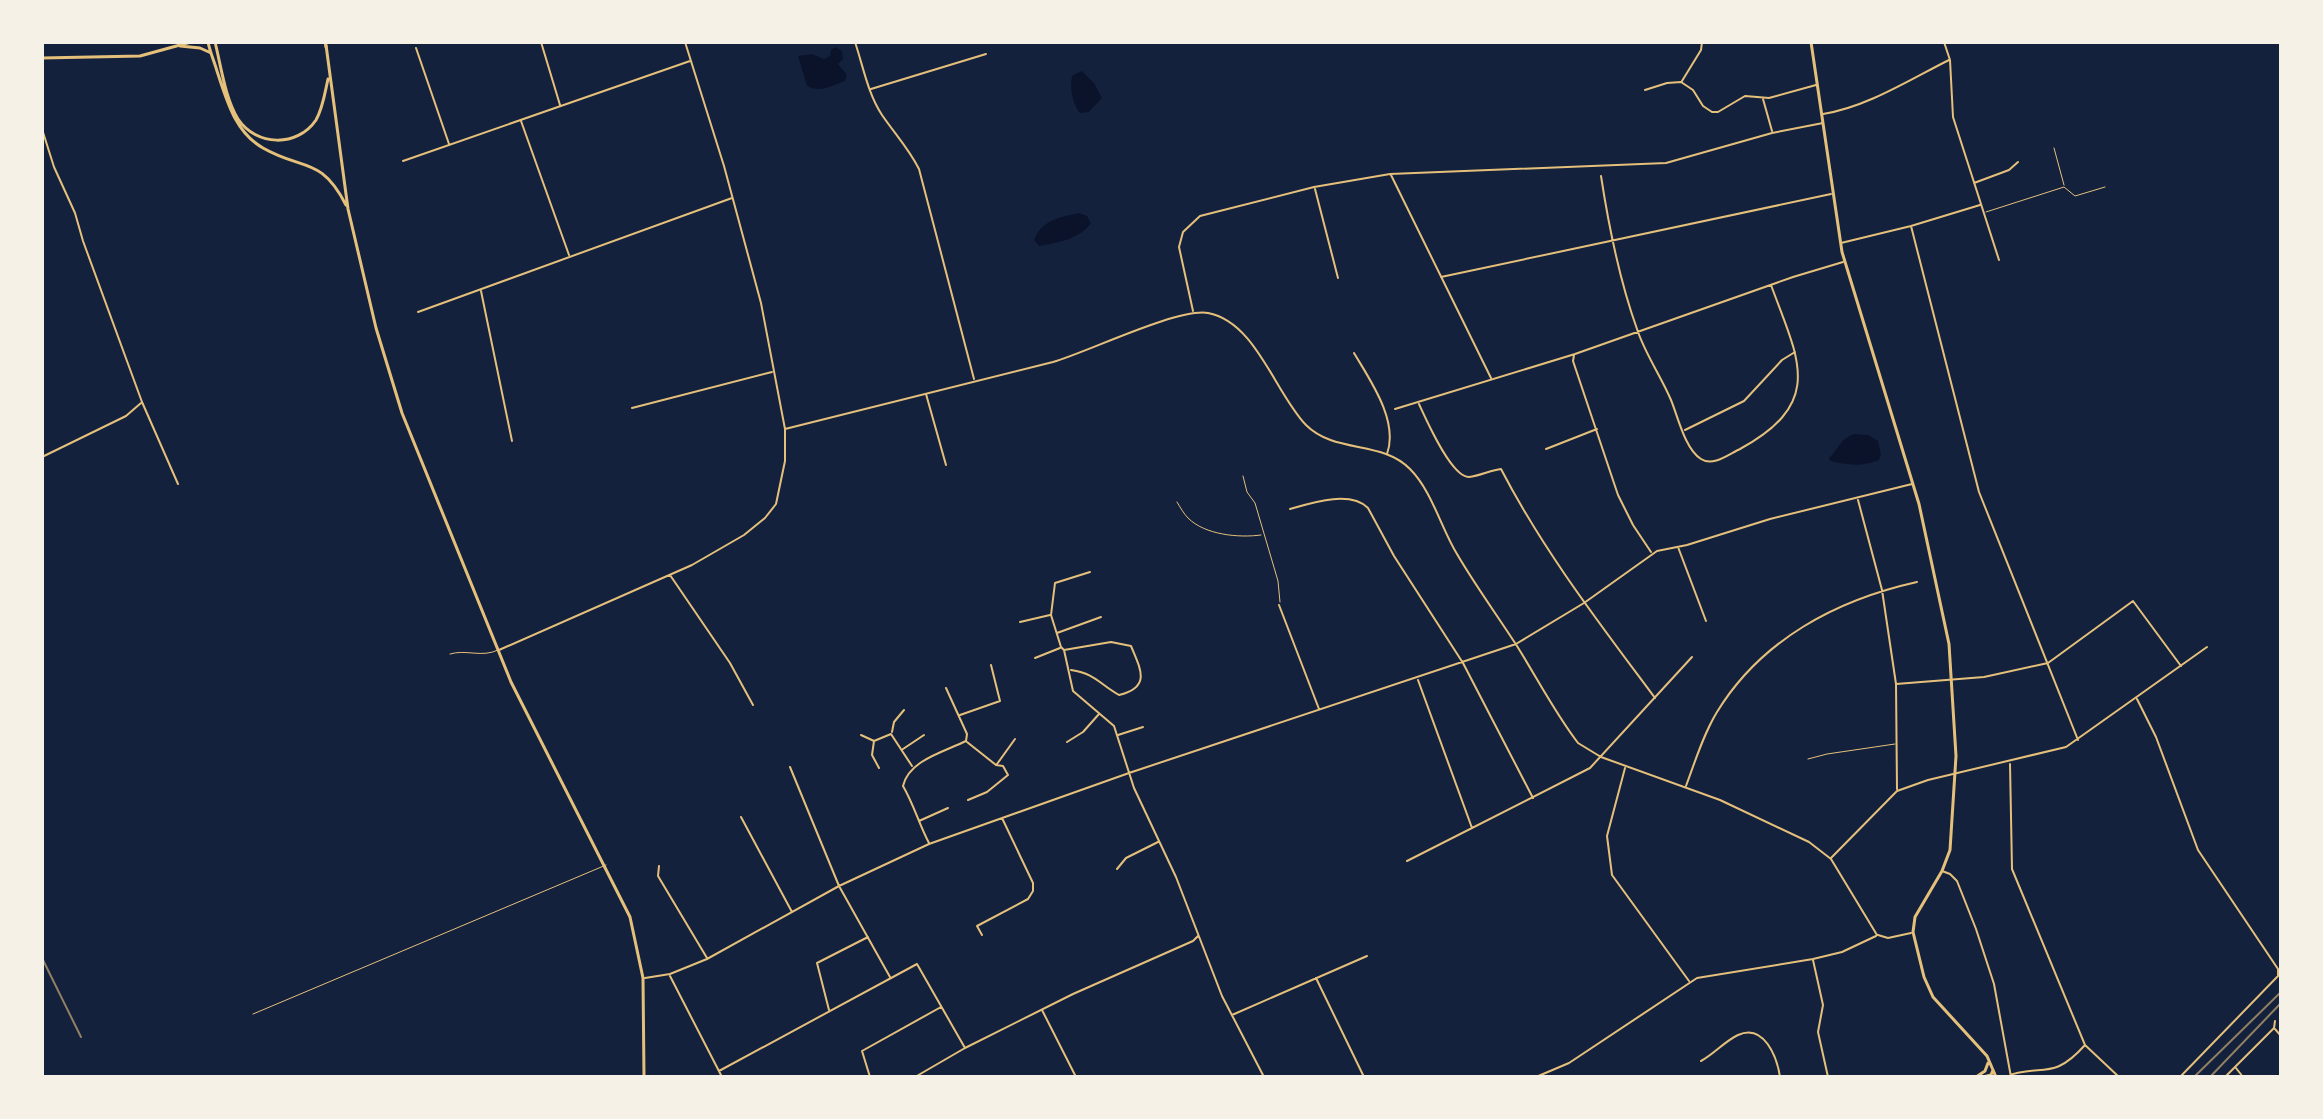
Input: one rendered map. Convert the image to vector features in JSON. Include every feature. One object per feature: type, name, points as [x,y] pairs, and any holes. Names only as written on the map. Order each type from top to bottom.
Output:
[{"type":"main road","points":[[42,58],[140,56],[191,42]]},
{"type":"main road","points":[[208,42],[230,109],[243,132],[269,152],[327,175],[348,209]]},
{"type":"main road","points":[[215,42],[234,111],[246,128],[263,138],[290,139],[309,128],[320,110],[329,75]]},
{"type":"main road","points":[[1811,42],[1844,261],[1913,484],[1943,610],[1953,680],[1955,775],[1950,850],[1942,871],[1915,917],[1913,932],[1930,991],[1989,1060],[1996,1077]]},
{"type":"main road","points":[[326,44],[348,209],[376,328],[402,413],[527,717],[606,865],[630,917],[643,978],[644,1077]]},
{"type":"main road","points":[[179,46],[200,48],[211,53]]},
{"type":"main road","points":[[1976,1077],[1987,1069],[1989,1060]]},
{"type":"main road","points":[[1983,1077],[1991,1075],[1993,1070]]},
{"type":"street","points":[[541,42],[560,106]]},
{"type":"street","points":[[450,654],[488,655],[670,575],[744,535],[776,504],[785,461],[785,429],[761,303],[733,198],[685,42]]},
{"type":"street","points":[[855,42],[882,115],[908,148],[919,169],[974,380]]},
{"type":"street","points":[[1681,82],[1701,50],[1702,42]]},
{"type":"street","points":[[1944,42],[1950,60],[1953,117],[1999,260]]},
{"type":"street","points":[[416,48],[450,145]]},
{"type":"street","points":[[870,89],[986,54]]},
{"type":"street","points":[[403,161],[691,60]]},
{"type":"street","points":[[1822,115],[1843,110],[1950,60]]},
{"type":"street","points":[[1645,90],[1681,82],[1693,90],[1703,106],[1718,112],[1745,96],[1762,99],[1818,85]]},
{"type":"street","points":[[1762,99],[1772,133]]},
{"type":"street","points":[[521,120],[570,257]]},
{"type":"street","points":[[1193,312],[1179,247],[1183,232],[1192,221],[1220,210],[1314,187],[1390,174],[1666,163],[1772,133],[1824,123]]},
{"type":"street","points":[[42,129],[142,402],[178,484]]},
{"type":"street","points":[[2054,148],[2064,187],[2075,196],[2105,187]]},
{"type":"street","points":[[1973,183],[2009,170],[2018,162]]},
{"type":"street","points":[[1390,174],[1492,380]]},
{"type":"street","points":[[1601,176],[1611,241],[1637,332],[1695,454],[1709,462],[1754,441],[1780,420],[1794,400],[1799,382],[1795,352],[1771,285]]},
{"type":"street","points":[[1314,187],[1338,278]]},
{"type":"street","points":[[1984,213],[2064,187]]},
{"type":"street","points":[[1441,277],[1834,193]]},
{"type":"street","points":[[418,312],[733,198]]},
{"type":"street","points":[[1841,243],[1911,226],[1981,204]]},
{"type":"street","points":[[1911,226],[1979,492],[2078,740]]},
{"type":"street","points":[[1395,409],[1575,354],[1844,261]]},
{"type":"street","points":[[481,289],[512,441]]},
{"type":"street","points":[[785,429],[1079,355],[1193,312],[1210,314],[1233,324],[1257,350],[1308,427],[1334,442],[1387,454],[1410,468],[1456,553],[1578,743],[1601,757],[1686,787],[1801,838],[1831,859],[1877,935]]},
{"type":"street","points":[[1684,430],[1744,401],[1782,360],[1795,352]]},
{"type":"street","points":[[1354,353],[1381,399],[1390,438],[1387,454]]},
{"type":"street","points":[[1575,354],[1573,361],[1623,506],[1652,553]]},
{"type":"street","points":[[632,408],[773,372]]},
{"type":"street","points":[[926,393],[946,465]]},
{"type":"street","points":[[42,457],[126,416],[142,402]]},
{"type":"street","points":[[1418,403],[1435,436],[1461,473],[1470,477],[1501,469],[1524,515],[1584,603],[1655,698]]},
{"type":"street","points":[[1546,449],[1598,429]]},
{"type":"street","points":[[1243,476],[1247,492],[1255,503],[1278,581],[1279,605],[1320,710]]},
{"type":"street","points":[[643,978],[670,974],[707,959],[839,886],[929,844],[1129,773],[1516,644],[1584,603],[1652,553],[1770,519],[1913,484]]},
{"type":"street","points":[[1290,509],[1349,499],[1363,504],[1463,663],[1533,798]]},
{"type":"street","points":[[1857,499],[1882,590],[1896,684],[1897,791]]},
{"type":"street","points":[[1177,502],[1188,519],[1221,534],[1239,538],[1264,534]]},
{"type":"street","points":[[1678,547],[1706,621]]},
{"type":"street","points":[[1090,572],[1055,583],[1051,615],[1070,669],[1073,691],[1114,726],[1129,773],[1231,1016],[1264,1077]]},
{"type":"street","points":[[670,575],[730,663],[753,705]]},
{"type":"street","points":[[1686,787],[1715,715],[1746,674],[1781,641],[1840,605],[1917,582]]},
{"type":"street","points":[[1896,684],[2007,674],[2048,663],[2133,601],[2181,666]]},
{"type":"street","points":[[1020,622],[1051,615]]},
{"type":"street","points":[[1057,633],[1101,617]]},
{"type":"street","points":[[1035,658],[1062,649],[1111,642],[1131,646],[1141,671],[1141,683],[1134,691],[1119,695],[1090,673],[1070,669]]},
{"type":"street","points":[[1831,859],[1897,791],[1928,780],[2066,747],[2207,647]]},
{"type":"street","points":[[1407,861],[1587,770],[1692,657]]},
{"type":"street","points":[[959,716],[1000,701],[991,665]]},
{"type":"street","points":[[1417,678],[1473,829]]},
{"type":"street","points":[[946,688],[967,734],[966,741]]},
{"type":"street","points":[[2137,699],[2156,737],[2198,850],[2278,969],[2278,976],[2180,1077]]},
{"type":"street","points":[[904,710],[894,722],[891,734],[913,767]]},
{"type":"street","points":[[1067,742],[1083,732],[1100,714]]},
{"type":"street","points":[[1117,735],[1143,727]]},
{"type":"street","points":[[861,735],[874,741],[891,734]]},
{"type":"street","points":[[902,750],[924,735]]},
{"type":"street","points":[[996,765],[1015,739]]},
{"type":"street","points":[[874,741],[872,755],[879,768]]},
{"type":"street","points":[[966,741],[996,765],[1003,766],[1008,775],[987,792],[968,800]]},
{"type":"street","points":[[929,844],[918,821],[917,810],[903,786],[905,777],[913,767],[966,741]]},
{"type":"street","points":[[1808,759],[1898,744]]},
{"type":"street","points":[[2010,761],[2012,869],[2085,1045],[2119,1077]]},
{"type":"street","points":[[790,767],[839,886],[891,978]]},
{"type":"street","points":[[1625,767],[1607,836],[1612,875],[1689,981]]},
{"type":"street","points":[[918,821],[948,808]]},
{"type":"street","points":[[741,817],[793,913]]},
{"type":"street","points":[[982,935],[977,926],[1028,899],[1033,891],[1033,883],[1002,817]]},
{"type":"street","points":[[1117,869],[1126,858],[1159,841]]},
{"type":"street","points":[[253,1014],[606,865]]},
{"type":"street","points":[[659,866],[658,876],[707,959]]},
{"type":"street","points":[[1942,871],[1957,881],[1976,929],[1994,984],[2011,1076]]},
{"type":"street","points":[[1536,1077],[1569,1063],[1689,981],[1813,959],[1842,952],[1877,935],[1888,938],[1913,932]]},
{"type":"street","points":[[915,1077],[965,1048],[1116,974],[1188,944],[1199,935]]},
{"type":"street","points":[[829,1011],[817,963],[869,937]]},
{"type":"street","points":[[1231,1016],[1367,956]]},
{"type":"street","points":[[1813,959],[1823,1005],[1818,1032],[1828,1077]]},
{"type":"street","points":[[719,1071],[917,964],[965,1048]]},
{"type":"street","points":[[670,974],[722,1077]]},
{"type":"street","points":[[1316,978],[1364,1077]]},
{"type":"street","points":[[2252,1004],[2261,1005]]},
{"type":"street","points":[[870,1077],[862,1051],[941,1007]]},
{"type":"street","points":[[1042,1010],[1076,1077]]},
{"type":"street","points":[[2225,1077],[2274,1028],[2275,1021]]},
{"type":"street","points":[[2274,1028],[2281,1036]]},
{"type":"street","points":[[1701,1061],[1736,1036],[1752,1033],[1766,1040],[1774,1053],[1780,1077]]},
{"type":"street","points":[[2004,1077],[2059,1068],[2072,1060],[2085,1045]]},
{"type":"street","points":[[2235,1066],[2243,1077]]},
{"type":"water","points":[[835,47],[842,51],[843,59],[838,64],[847,75],[845,81],[821,89],[807,86],[798,56],[812,54],[824,59]]},
{"type":"water","points":[[1082,71],[1094,83],[1102,98],[1089,112],[1080,113],[1073,100],[1071,84],[1073,75]]},
{"type":"water","points":[[1079,213],[1087,216],[1091,223],[1081,233],[1039,246],[1034,240],[1047,224]]},
{"type":"water","points":[[1855,434],[1868,435],[1878,441],[1879,460],[1855,465],[1830,461],[1829,458],[1843,441]]},
{"type":"tram line","points":[[2194,1077],[2281,992]]},
{"type":"railway","points":[[42,958],[81,1037]]},
{"type":"railway","points":[[2210,1077],[2281,1003]]}]
